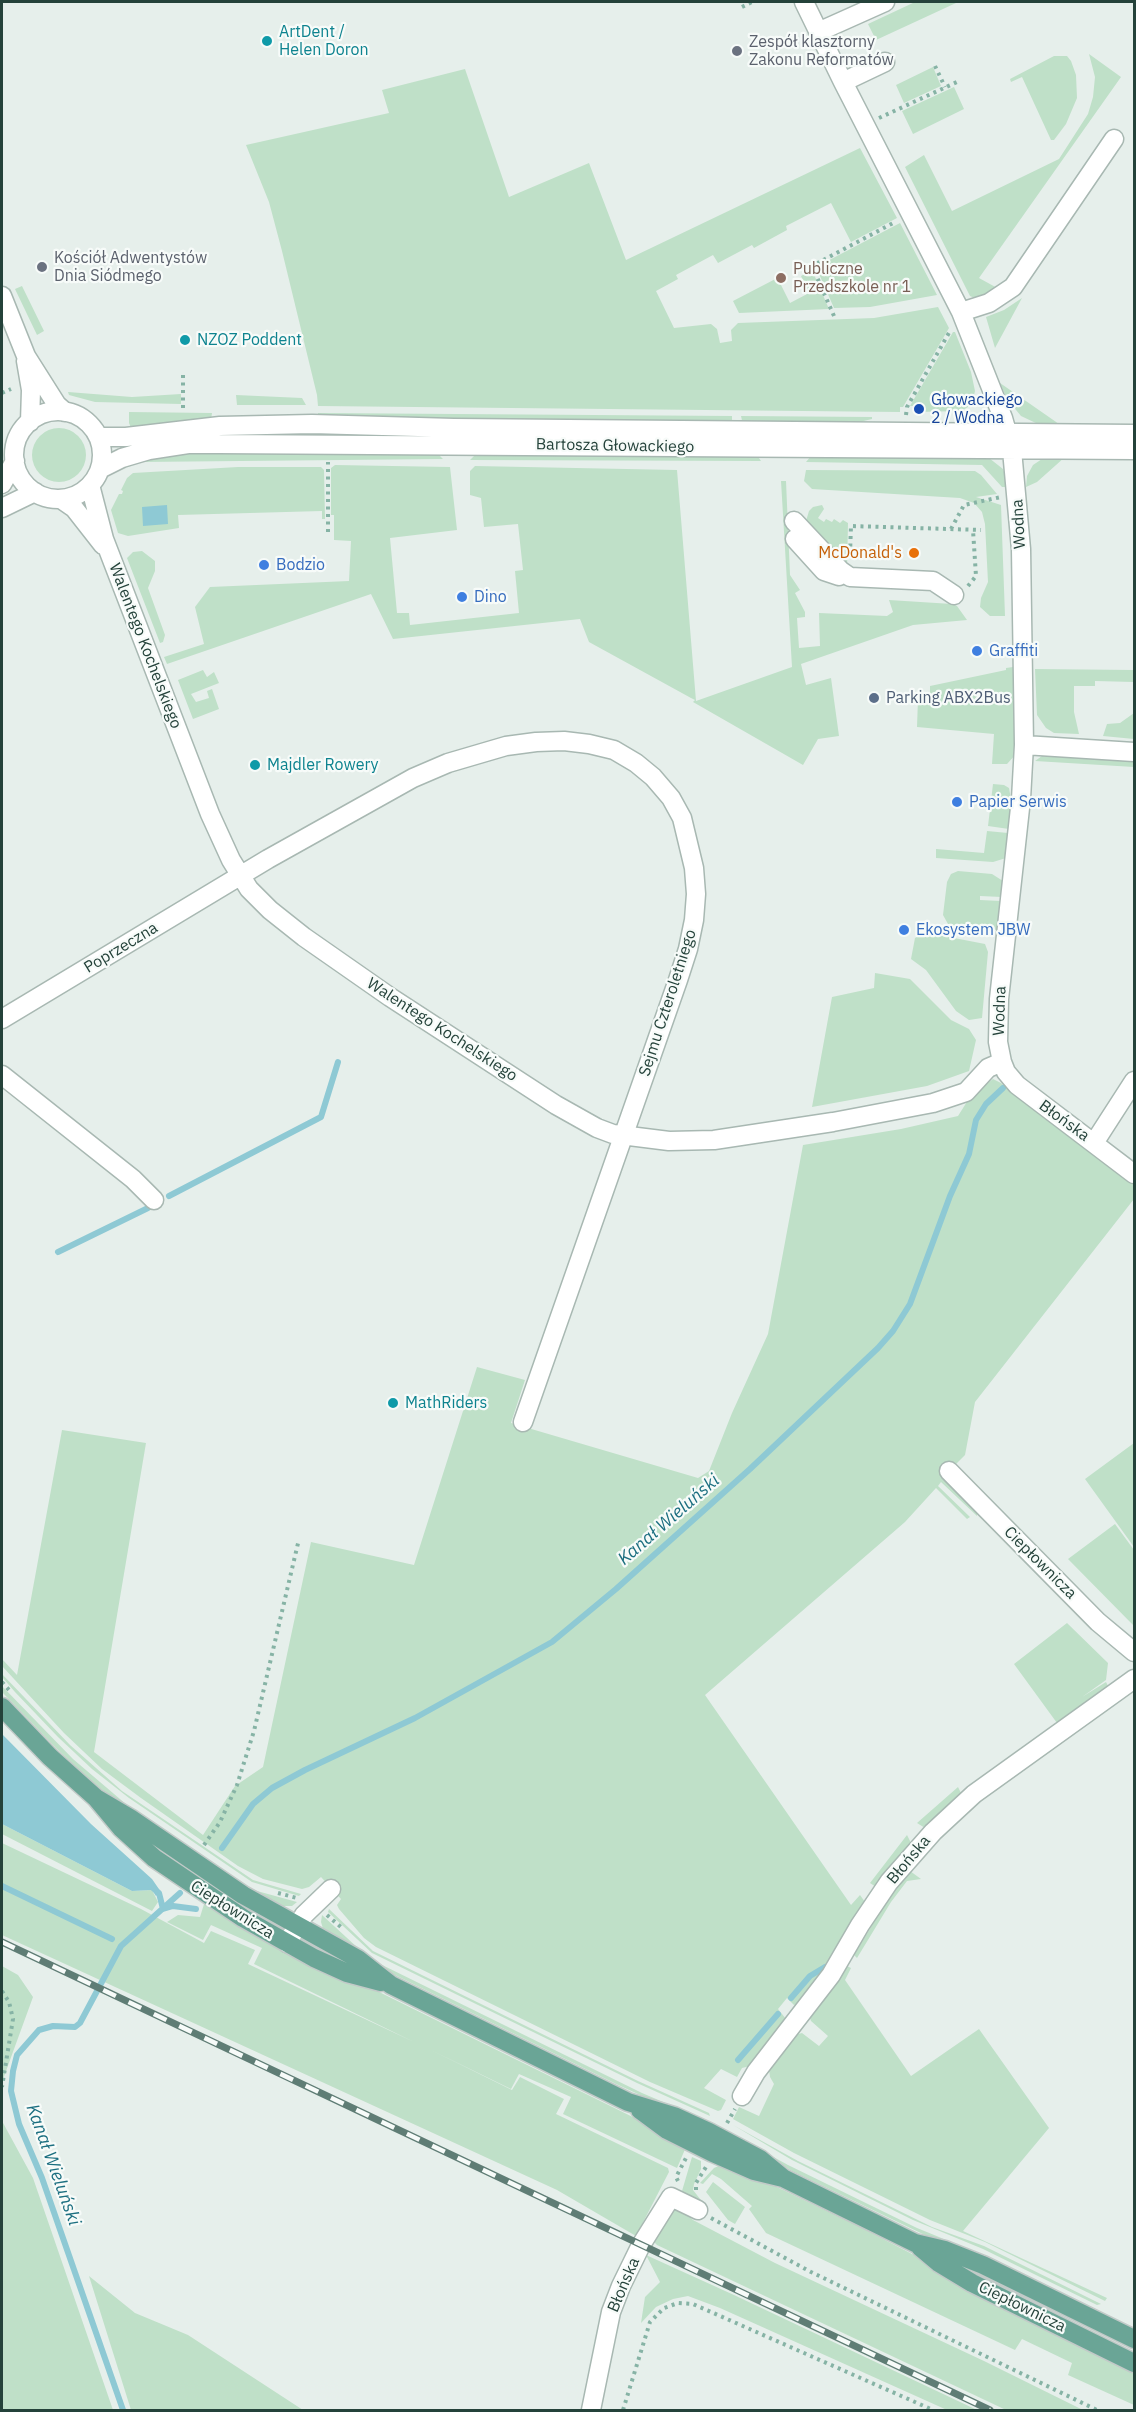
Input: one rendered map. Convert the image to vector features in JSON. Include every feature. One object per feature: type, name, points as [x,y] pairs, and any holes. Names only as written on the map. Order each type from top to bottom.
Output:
[{"type":"main road","name":"Ciepłownicza","points":[[2,1707],[50,1757],[96,1798],[120,1828],[154,1858],[224,1906],[287,1943],[347,1973],[391,1984]]},
{"type":"main road","name":"Ciepłownicza","points":[[96,1798],[130,1818],[229,1886],[358,1959],[391,1984],[628,2102],[674,2116],[709,2132],[760,2159],[783,2178],[915,2243],[945,2250],[984,2265],[1134,2339]]},
{"type":"main road","name":"Ciepłownicza","points":[[915,2243],[939,2263],[972,2283],[1134,2363]]},
{"type":"street","name":"Wodna","points":[[804,2],[958,320],[1007,432],[1012,450],[1021,549],[1024,744],[1021,799],[999,999],[998,1031],[1002,1062]]},
{"type":"street","points":[[818,32],[885,2]]},
{"type":"street","points":[[843,82],[885,62]]},
{"type":"street","points":[[958,320],[1013,287],[1114,139]]},
{"type":"street","points":[[2,296],[26,356],[65,412]]},
{"type":"street","points":[[26,356],[31,390],[30,422]]},
{"type":"street","points":[[2,484],[15,461],[18,437],[30,422],[49,412],[65,412],[85,420],[98,438],[102,450],[100,468],[90,485],[77,494],[61,499],[47,498],[35,492],[23,481],[15,461]]},
{"type":"street","name":"Bartosza Głowackiego","points":[[98,438],[210,427],[312,424],[477,428],[1134,434]]},
{"type":"street","name":"Bartosza Głowackiego","points":[[100,468],[148,450],[188,444],[1134,450]]},
{"type":"street","name":"Walentego Kochelskiego","points":[[90,485],[108,550],[210,814],[240,877],[270,910],[390,997],[580,1119],[597,1128],[624,1136],[669,1141],[714,1140],[899,1110],[960,1095],[988,1068],[1002,1062]]},
{"type":"street","points":[[2,508],[35,492]]},
{"type":"street","name":"Walentego Kochelskiego","points":[[61,499],[74,508],[108,550]]},
{"type":"street","points":[[794,529],[850,577],[933,581],[960,591]]},
{"type":"street","name":"Sejmu Czteroletniego","points":[[240,877],[413,778],[482,752],[536,742],[564,741],[614,750],[636,763],[653,777],[682,818],[694,868],[696,894],[688,949],[523,1422]]},
{"type":"street","points":[[1024,744],[1134,752]]},
{"type":"street","name":"Poprzeczna","points":[[2,1019],[240,877]]},
{"type":"street","name":"Błońska","points":[[1002,1062],[1006,1072],[1017,1085],[1134,1174]]},
{"type":"street","points":[[2,1075],[133,1179],[154,1200]]},
{"type":"street","points":[[1094,1143],[1134,1081]]},
{"type":"street","name":"Ciepłownicza","points":[[949,1471],[1098,1622],[1134,1652]]},
{"type":"street","name":"Błońska","points":[[742,2096],[756,2072],[831,1975],[860,1925],[889,1882],[939,1825],[974,1794],[1134,1679]]},
{"type":"street","points":[[287,1943],[312,1906],[331,1889]]},
{"type":"street","name":"Błońska","points":[[591,2410],[613,2306],[641,2245],[671,2197],[705,2208]]},
{"type":"path","points":[[742,7],[752,2]]},
{"type":"path","points":[[935,66],[945,87]]},
{"type":"path","points":[[864,125],[957,82]]},
{"type":"path","points":[[834,316],[812,266],[901,219]]},
{"type":"path","points":[[906,415],[907,406],[951,328],[958,320]]},
{"type":"path","points":[[183,375],[183,408]]},
{"type":"path","points":[[2,393],[11,389]]},
{"type":"path","points":[[328,461],[328,532]]},
{"type":"path","points":[[951,529],[964,505],[1005,496]]},
{"type":"path","points":[[850,577],[851,526],[981,530]]},
{"type":"path","points":[[960,591],[972,583],[976,576],[973,530]]},
{"type":"path","points":[[204,1845],[220,1822],[237,1785],[262,1703],[299,1539]]},
{"type":"path","points":[[2,1991],[9,2002],[13,2019],[2,2086]]},
{"type":"path","points":[[704,2162],[705,2172],[695,2187],[705,2208],[811,2272],[1097,2410]]},
{"type":"path","points":[[622,2410],[651,2322],[664,2308],[678,2303],[693,2304],[933,2410]]},
{"type":"green space","points":[[915,2],[956,3],[876,40],[868,24]]},
{"type":"green space","points":[[1089,54],[1121,77],[979,278],[999,289],[979,300],[970,296],[905,167],[924,155],[952,211],[1059,159],[1088,114],[1093,97],[1095,77]]},
{"type":"green space","points":[[1054,56],[1067,56],[1071,61],[1076,75],[1077,98],[1066,124],[1054,140],[1051,140],[1022,77],[1011,82],[1010,79]]},
{"type":"green space","points":[[933,67],[941,86],[904,103],[896,85]]},
{"type":"green space","points":[[465,69],[509,197],[589,163],[626,260],[860,148],[897,218],[851,242],[831,203],[786,226],[787,230],[754,248],[752,245],[718,263],[713,255],[676,275],[678,279],[656,291],[674,328],[711,324],[717,329],[720,343],[732,341],[731,330],[738,323],[874,318],[938,307],[949,328],[903,407],[900,407],[900,412],[318,406],[269,202],[246,145],[389,113],[382,90]]},
{"type":"green space","points":[[954,87],[964,109],[913,134],[902,111]]},
{"type":"green space","points":[[900,223],[937,295],[870,307],[834,308],[816,267]]},
{"type":"green space","points":[[812,270],[829,309],[739,313],[733,301],[785,274],[788,279],[780,283],[790,303],[809,293],[801,276]]},
{"type":"green space","points":[[22,286],[44,331],[37,335],[15,289]]},
{"type":"green space","points":[[1022,298],[995,348],[986,317],[1004,310]]},
{"type":"green space","points":[[955,332],[971,372],[975,391],[973,400],[961,411],[917,412],[917,406],[910,406]]},
{"type":"green space","points":[[1000,383],[1059,424],[1059,427],[1040,425],[1021,416],[1007,399]]},
{"type":"green space","points":[[68,392],[132,397],[181,394],[181,404],[95,402],[69,395]]},
{"type":"green space","points":[[236,395],[302,398],[306,405],[237,405]]},
{"type":"green space","points":[[129,412],[212,413],[211,420],[132,430],[129,423]]},
{"type":"green space","points":[[318,413],[732,416],[732,425],[318,420]]},
{"type":"green space","points":[[741,416],[872,417],[872,419],[855,423],[743,425]]},
{"type":"green space","points":[[54,428],[64,428],[74,432],[82,440],[86,455],[82,470],[74,478],[64,482],[54,482],[44,478],[36,470],[32,460],[32,450],[36,440],[44,432]]},
{"type":"green space","points":[[167,453],[438,454],[443,459],[139,462]]},
{"type":"green space","points":[[475,455],[757,455],[761,461],[470,460]]},
{"type":"green space","points":[[1048,455],[1065,457],[1037,482],[1026,487],[1027,476],[1033,465]]},
{"type":"green space","points":[[811,456],[989,458],[1003,469],[1009,487],[1002,487],[982,465],[806,462]]},
{"type":"green space","points":[[335,465],[450,467],[457,530],[390,538],[397,613],[409,613],[410,625],[519,613],[515,571],[523,570],[518,524],[484,527],[481,498],[470,495],[470,471],[475,466],[677,470],[696,701],[792,667],[781,481],[786,481],[790,575],[800,590],[795,593],[805,612],[805,617],[797,618],[799,648],[820,646],[819,613],[887,616],[893,612],[889,600],[952,604],[957,606],[967,620],[913,625],[801,664],[806,685],[831,678],[839,736],[818,739],[803,765],[693,702],[695,700],[589,642],[580,619],[393,639],[371,594],[167,664],[164,657],[204,644],[195,607],[210,587],[349,581],[351,541],[334,540],[334,515],[331,515],[331,468]]},
{"type":"green space","points":[[238,467],[321,467],[324,470],[325,519],[322,519],[322,511],[178,515],[179,528],[128,536],[118,533],[111,510],[119,494],[122,494],[121,490],[127,478],[133,473]]},
{"type":"green space","points":[[806,470],[975,471],[981,475],[997,494],[976,497],[1001,505],[1005,616],[990,616],[980,607],[988,582],[985,524],[982,512],[974,503],[960,498],[812,489],[804,481]]},
{"type":"green space","points":[[822,505],[824,509],[818,518],[824,522],[826,519],[832,522],[834,519],[840,523],[843,520],[848,523],[847,570],[806,521],[813,507]]},
{"type":"green space","points":[[142,551],[155,561],[155,571],[148,588],[165,635],[163,642],[160,643],[127,558],[133,552]]},
{"type":"green space","points":[[1013,667],[1017,753],[1007,764],[992,764],[994,734],[917,727],[918,699],[930,697],[930,686]]},
{"type":"green space","points":[[1035,669],[1134,670],[1134,682],[1095,681],[1095,686],[1074,686],[1074,712],[1079,734],[1054,733],[1046,728],[1037,715]]},
{"type":"green space","points":[[203,670],[207,677],[214,672],[219,683],[191,694],[196,702],[209,698],[207,691],[212,689],[219,709],[193,719],[178,680]]},
{"type":"green space","points":[[1134,713],[1134,739],[1103,736],[1107,724],[1120,723]]},
{"type":"green space","points":[[1042,756],[1134,761],[1134,767],[1035,761]]},
{"type":"green space","points":[[993,784],[1009,788],[1012,805],[1009,829],[988,826]]},
{"type":"green space","points":[[987,831],[1008,833],[1006,858],[993,862],[936,858],[936,849],[984,853]]},
{"type":"green space","points":[[958,871],[992,874],[1003,881],[1002,897],[980,896],[980,900],[1001,901],[997,929],[992,932],[950,927],[943,915],[947,882],[951,874]]},
{"type":"green space","points":[[918,931],[985,944],[988,952],[982,1018],[969,1020],[956,1011],[926,970],[911,959]]},
{"type":"green space","points":[[875,973],[910,979],[951,1020],[969,1029],[976,1040],[969,1071],[927,1086],[812,1107],[832,997],[874,988]]},
{"type":"green space","points":[[993,1079],[1134,1185],[1134,1199],[975,1402],[965,1455],[955,1465],[977,1516],[941,1482],[938,1486],[970,1517],[967,1519],[936,1488],[905,1522],[705,1695],[851,1905],[860,1895],[865,1902],[821,1975],[798,2004],[794,2005],[787,1998],[778,2009],[786,2019],[750,2066],[742,2068],[737,2077],[721,2069],[704,2088],[726,2100],[721,2110],[718,2111],[650,2082],[376,1947],[364,1938],[339,1909],[337,1905],[341,1899],[321,1877],[309,1887],[302,1889],[263,1879],[238,1866],[102,1769],[64,1733],[2,1666],[2,1659],[17,1675],[62,1430],[146,1443],[94,1752],[203,1835],[235,1786],[263,1767],[311,1542],[414,1565],[477,1367],[525,1380],[511,1423],[698,1478],[709,1471],[732,1413],[768,1334],[803,1145],[901,1129],[958,1116],[970,1097]]},
{"type":"green space","points":[[1134,1443],[1134,1547],[1085,1479]]},
{"type":"green space","points":[[1115,1524],[1134,1550],[1134,1626],[1068,1559]]},
{"type":"green space","points":[[1067,1623],[1108,1663],[1106,1680],[1082,1697],[1106,1682],[1108,1686],[1057,1723],[1014,1664]]},
{"type":"green space","points":[[2,1674],[70,1745],[122,1791],[253,1880],[301,1894],[299,1896],[252,1882],[129,1798],[92,1769],[58,1737],[15,1692]]},
{"type":"green space","points":[[2,1686],[73,1759],[127,1805],[244,1885],[297,1902],[292,1906],[276,1906],[125,1808],[90,1780],[56,1748],[2,1692]]},
{"type":"green space","points":[[958,1787],[961,1793],[925,1828],[917,1823]]},
{"type":"green space","points":[[2,1824],[132,1891],[152,1890],[158,1902],[152,1911],[2,1834]]},
{"type":"green space","points":[[907,1835],[911,1843],[876,1887],[870,1883]]},
{"type":"green space","points":[[2,1843],[141,1909],[204,1943],[211,1931],[255,1950],[248,1964],[414,2042],[254,1964],[262,1948],[211,1925],[203,1940],[167,1922],[178,1915],[200,1917],[205,1901],[367,1986],[647,2124],[686,2147],[677,2168],[563,2114],[571,2097],[519,2074],[511,2089],[431,2050],[512,2090],[520,2077],[564,2099],[556,2114],[668,2168],[669,2172],[636,2236],[557,2190],[2,1935]]},
{"type":"green space","points":[[910,1871],[921,1879],[907,1881],[891,1902],[857,1958],[854,1955],[888,1899]]},
{"type":"green space","points":[[329,1909],[373,1951],[638,2081],[709,2113],[710,2116],[637,2083],[372,1953],[328,1912]]},
{"type":"green space","points":[[322,1915],[370,1959],[642,2093],[708,2121],[706,2125],[616,2084],[395,1975],[324,1932],[321,1922]]},
{"type":"green space","points":[[2,1966],[18,1975],[33,1997],[2,2082]]},
{"type":"green space","points":[[847,1966],[851,1968],[845,1980],[911,2076],[979,2029],[1049,2128],[963,2231],[1107,2298],[1105,2301],[985,2242],[930,2220],[794,2153],[733,2119],[739,2107],[759,2116],[774,2084],[769,2070],[798,2034],[802,2033],[819,2046],[828,2036],[810,2018]]},
{"type":"green space","points":[[2,2121],[33,2178],[113,2410],[2,2410]]},
{"type":"green space","points":[[733,2125],[798,2161],[932,2227],[984,2246],[1101,2304],[1097,2305],[983,2249],[913,2220],[792,2160]]},
{"type":"green space","points":[[719,2127],[788,2165],[917,2228],[978,2253],[1088,2307],[931,2238],[794,2172],[718,2129]]},
{"type":"green space","points":[[692,2157],[701,2161],[701,2169],[693,2190],[704,2204],[686,2196],[682,2191]]},
{"type":"green space","points":[[723,2164],[858,2226],[1134,2369],[1134,2405],[1068,2375],[1072,2363],[1022,2339],[1015,2350],[766,2233],[749,2209],[752,2206],[721,2179],[712,2174],[703,2184],[700,2183],[714,2168]]},
{"type":"green space","points":[[713,2182],[745,2207],[735,2224],[728,2220],[706,2192]]},
{"type":"green space","points":[[669,2207],[681,2209],[693,2220],[775,2263],[1083,2410],[1006,2410],[657,2245],[653,2241]]},
{"type":"green space","points":[[646,2255],[977,2410],[947,2410],[720,2308],[688,2296],[673,2299],[656,2307],[641,2323],[645,2297],[660,2282]]},
{"type":"green space","points":[[89,2276],[135,2313],[188,2335],[303,2410],[131,2410]]},
{"type":"water","points":[[167,505],[168,524],[143,526],[142,507]]},
{"type":"water","points":[[2,1734],[91,1824],[152,1879],[161,1892],[156,1896],[152,1890],[132,1891],[2,1824]]},
{"type":"waterway","points":[[169,1196],[321,1117],[338,1062]]},
{"type":"waterway","name":"Kanał Wieluński","points":[[222,1848],[253,1804],[272,1788],[415,1718],[552,1642],[616,1589],[750,1469],[878,1348],[893,1331],[910,1304],[950,1196],[969,1154],[976,1120],[986,1104],[1003,1088]]},
{"type":"waterway","points":[[58,1252],[148,1208]]},
{"type":"waterway","points":[[2,1886],[112,1939]]},
{"type":"waterway","name":"Kanał Wieluński","points":[[154,1889],[159,1893],[163,1909],[173,1906],[196,1909]]},
{"type":"waterway","name":"Kanał Wieluński","points":[[123,2410],[42,2178],[19,2124],[11,2091],[13,2071],[17,2055],[39,2030],[53,2026],[75,2027],[80,2023],[121,1946],[180,1893]]},
{"type":"waterway","points":[[791,1998],[810,1976],[825,1967]]},
{"type":"waterway","points":[[738,2060],[778,2014]]},
{"type":"railway","points":[[2,1942],[990,2410]]},
{"type":"place","name":"ArtDent / Helen Doron","points":[[267,41]]},
{"type":"place","name":"Zespół klasztorny Zakonu Reformatów","points":[[737,51]]},
{"type":"place","name":"Kościół Adwentystów Dnia Siódmego","points":[[42,267]]},
{"type":"place","name":"Publiczne Przedszkole nr 1","points":[[781,278]]},
{"type":"place","name":"NZOZ Poddent","points":[[185,340]]},
{"type":"place","name":"Głowackiego 2 / Wodna","points":[[919,409]]},
{"type":"place","name":"McDonald's","points":[[914,553]]},
{"type":"place","name":"Bodzio","points":[[264,565]]},
{"type":"place","name":"Dino","points":[[462,597]]},
{"type":"place","name":"Graffiti","points":[[977,651]]},
{"type":"place","name":"Parking ABX2Bus","points":[[874,698]]},
{"type":"place","name":"Majdler Rowery","points":[[255,765]]},
{"type":"place","name":"Papier Serwis","points":[[957,802]]},
{"type":"place","name":"Ekosystem JBW","points":[[904,930]]},
{"type":"place","name":"MathRiders","points":[[393,1403]]}]
